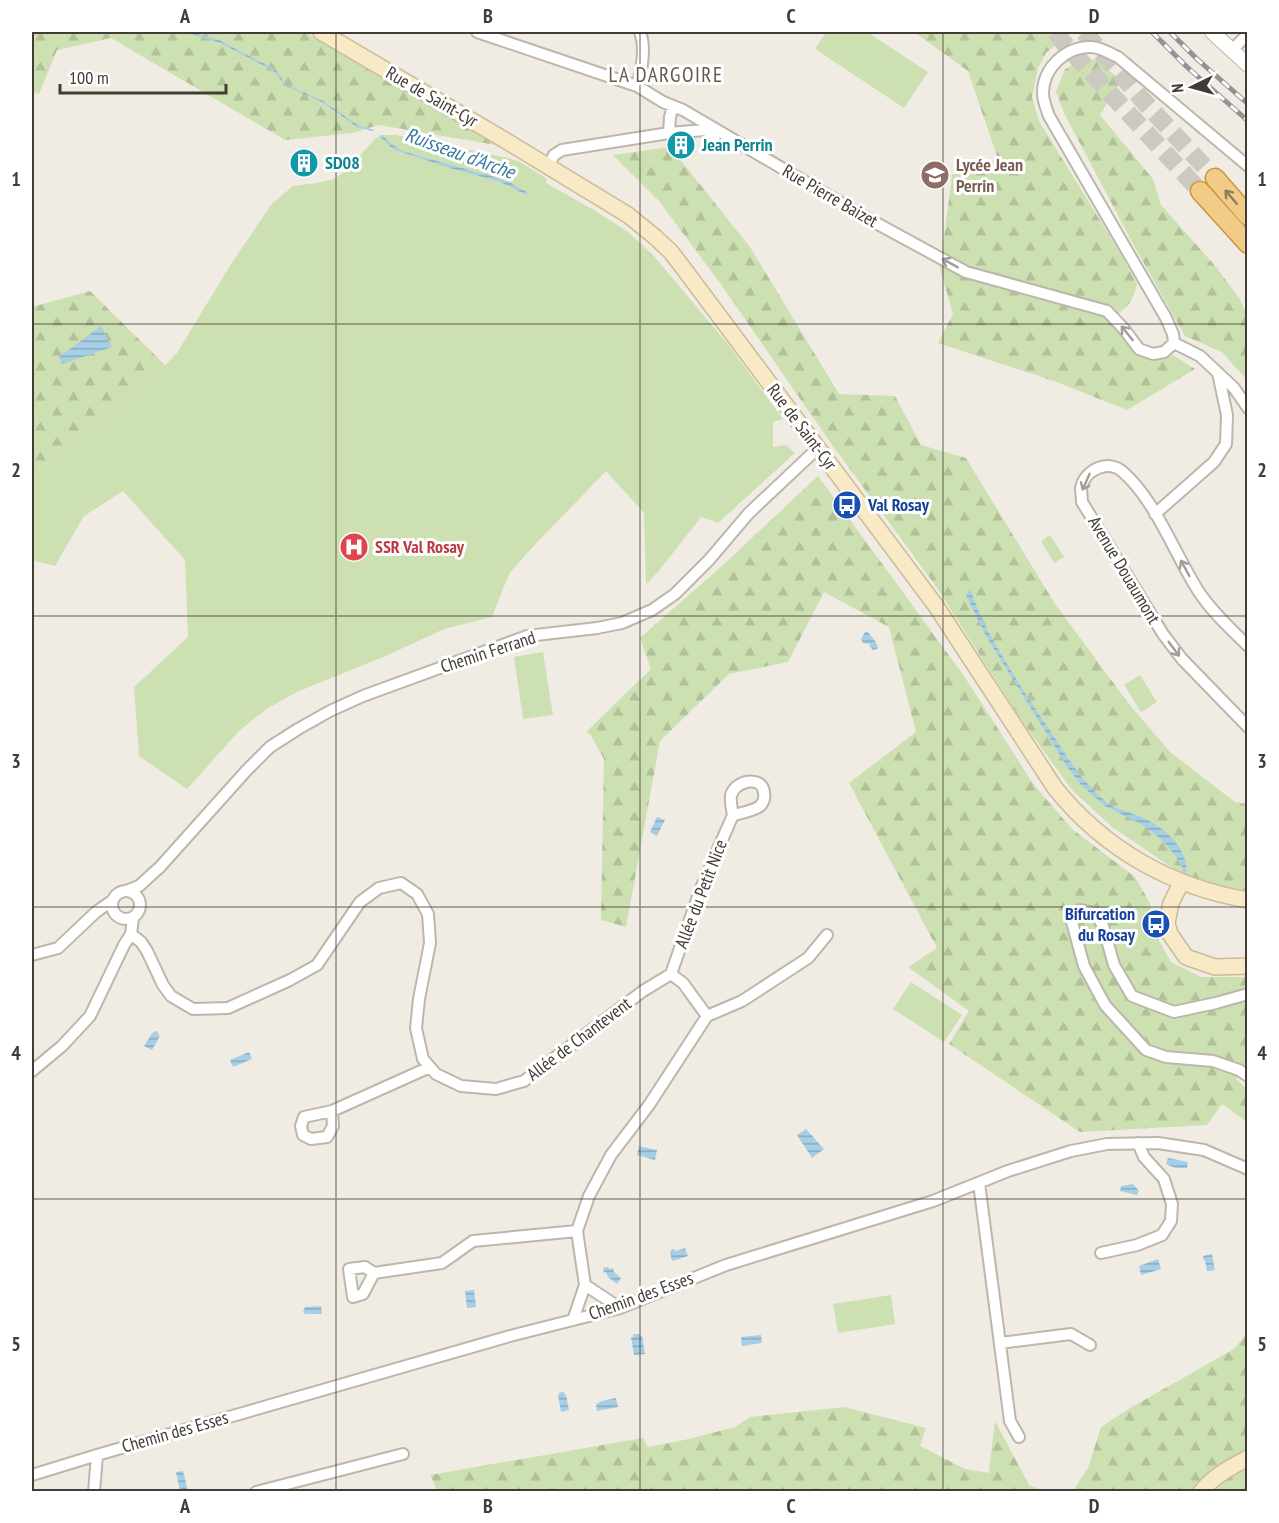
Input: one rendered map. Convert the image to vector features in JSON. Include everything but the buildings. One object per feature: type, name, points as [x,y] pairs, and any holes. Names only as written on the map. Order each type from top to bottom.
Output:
[{"type":"highway","points":[[1215,178],[1248,216]]},
{"type":"highway","points":[[1248,244],[1206,198],[1248,256]]},
{"type":"main road","name":"Rue de Saint-Cyr","points":[[321,32],[628,215],[655,237],[671,252],[936,606],[1068,805],[1086,822],[1154,871],[1181,883],[1220,895],[1248,900]]},
{"type":"main road","points":[[1181,883],[1171,903],[1167,923],[1170,934],[1186,957],[1215,967],[1248,966]]},
{"type":"main road","points":[[1201,1491],[1225,1470],[1248,1458]]},
{"type":"street","name":"Rue Pierre Baizet","points":[[477,32],[637,86],[966,272],[1107,311],[1139,349],[1153,354],[1164,352],[1174,344]]},
{"type":"street","points":[[637,86],[643,47],[640,32]]},
{"type":"street","points":[[1212,32],[1248,65]]},
{"type":"street","points":[[1232,50],[1248,34]]},
{"type":"street","points":[[1248,166],[1118,57],[1107,51],[1093,47],[1080,48],[1068,52],[1049,70],[1043,93],[1045,105],[1166,318],[1173,334],[1174,344],[1200,356],[1234,388],[1248,408]]},
{"type":"street","points":[[668,104],[669,133]]},
{"type":"street","points":[[685,132],[691,115]]},
{"type":"street","points":[[548,167],[554,155],[562,150],[669,133],[705,130],[722,140],[733,140]]},
{"type":"street","points":[[1155,514],[1214,462],[1226,444],[1227,414],[1218,373]]},
{"type":"street","name":"Chemin Ferrand","points":[[126,891],[139,886],[160,867],[238,779],[270,747],[330,711],[363,696],[527,636],[622,623],[652,610],[675,594],[709,560],[749,513],[818,448]]},
{"type":"street","name":"Avenue Douaumont","points":[[1248,646],[1211,608],[1198,591],[1136,485],[1115,466],[1103,466],[1089,473],[1081,487],[1082,501],[1163,634],[1182,659],[1248,727]]},
{"type":"street","name":"Allée du Petit Nice","points":[[671,974],[701,888],[733,815]]},
{"type":"street","name":"Chemin Ferrand","points":[[140,904],[149,883],[160,867]]},
{"type":"street","points":[[131,934],[147,951],[163,985],[171,996],[193,1009],[228,1008],[317,965],[360,902],[379,888],[401,883],[417,894],[428,914],[430,943],[416,1028],[423,1059],[430,1067],[332,1111]]},
{"type":"street","points":[[32,955],[58,948],[101,907],[118,894],[126,891],[137,896],[140,904],[138,912],[132,918],[98,915],[91,918]]},
{"type":"street","points":[[113,900],[112,905],[125,930],[124,945]]},
{"type":"street","points":[[1248,994],[1174,1012],[1132,996],[1114,965],[1103,926],[1095,913],[1080,910],[1072,922],[1084,966],[1105,1005],[1146,1050],[1166,1057],[1213,1061],[1239,1070],[1248,1076]]},
{"type":"street","points":[[32,1071],[62,1046],[90,1016],[131,934],[132,918]]},
{"type":"street","points":[[573,1320],[585,1285],[577,1231],[589,1196],[611,1155],[649,1105],[707,1016],[742,1001],[808,958],[827,935]]},
{"type":"street","points":[[671,974],[683,983],[707,1016]]},
{"type":"street","name":"Allée de Chantevent","points":[[430,1067],[436,1074],[461,1086],[496,1089],[524,1081],[643,991],[671,974]]},
{"type":"street","points":[[1101,1253],[1137,1245],[1162,1235],[1171,1221],[1172,1204],[1164,1179],[1144,1156],[1138,1143]]},
{"type":"street","name":"Chemin des Esses","points":[[32,1475],[510,1336],[620,1308],[726,1265],[933,1201],[1008,1171],[1071,1151],[1107,1144],[1158,1143],[1204,1150],[1248,1169]]},
{"type":"street","points":[[979,1183],[1010,1421],[1019,1437]]},
{"type":"street","points":[[374,1273],[442,1263],[473,1241],[577,1231]]},
{"type":"street","points":[[585,1285],[620,1308]]},
{"type":"street","points":[[1000,1343],[1071,1334],[1090,1345]]},
{"type":"street","points":[[256,1491],[404,1454]]},
{"type":"street","points":[[94,1491],[97,1455]]},
{"type":"green space","points":[[32,32],[305,32],[502,146],[379,125],[352,133],[285,140],[111,38],[57,50],[39,94],[32,91]]},
{"type":"green space","points":[[826,32],[867,32],[928,72],[904,108],[815,49]]},
{"type":"green space","points":[[914,32],[1070,32],[1046,53],[1038,68],[1032,97],[1039,121],[1137,284],[1128,306],[1109,320],[1134,353],[1151,360],[1173,355],[1195,369],[1127,410],[1054,381],[938,343],[953,314],[940,269],[952,175],[998,159],[968,71]]},
{"type":"green space","points":[[1097,59],[1121,81],[1100,115],[1153,179],[1161,205],[1217,268],[1239,298],[1247,314],[1247,380],[1222,352],[1185,336],[1064,113],[1056,92],[1065,69],[1079,61]]},
{"type":"green space","name":"SSR Val Rosay","points":[[382,135],[396,135],[509,158],[522,163],[547,179],[546,183],[628,232],[653,255],[727,343],[783,419],[773,422],[773,447],[786,445],[795,453],[718,523],[701,517],[646,584],[644,513],[606,471],[509,574],[492,617],[444,629],[388,655],[297,692],[265,710],[238,732],[187,789],[139,756],[134,687],[188,637],[185,560],[123,491],[84,516],[55,566],[32,560],[32,476],[177,353],[231,264],[271,205],[293,186],[334,179],[346,171],[376,138]]},
{"type":"green space","points":[[670,147],[750,247],[839,394],[895,396],[921,445],[966,458],[1055,604],[1129,704],[1170,752],[1235,802],[1247,804],[1247,891],[1223,887],[1177,871],[1112,827],[1072,790],[1024,724],[935,585],[830,442],[720,283],[659,201],[613,155]]},
{"type":"green space","points":[[90,291],[165,365],[32,476],[32,307]]},
{"type":"green space","points":[[818,476],[964,676],[1034,785],[1072,829],[1135,877],[1150,903],[1156,935],[1171,962],[1201,977],[1247,977],[1247,1061],[1236,1079],[1247,1089],[1247,1122],[1222,1104],[1207,1125],[1080,1132],[949,1044],[969,1011],[908,967],[937,948],[849,783],[916,732],[889,627],[824,592],[788,662],[729,674],[660,741],[626,927],[601,920],[604,759],[590,734],[586,732],[651,669],[640,638],[723,565]]},
{"type":"green space","points":[[1050,535],[1064,557],[1054,563],[1041,541]]},
{"type":"green space","points":[[543,652],[553,715],[523,719],[514,657]]},
{"type":"green space","points":[[1140,675],[1157,702],[1141,712],[1124,685]]},
{"type":"green space","points":[[911,982],[962,1015],[944,1042],[893,1009]]},
{"type":"green space","points":[[891,1295],[895,1324],[838,1333],[833,1304]]},
{"type":"green space","points":[[1247,1333],[1247,1491],[1072,1492],[1088,1468],[1101,1427],[1234,1349]]},
{"type":"green space","points":[[844,1407],[926,1428],[920,1446],[965,1469],[989,1473],[995,1421],[1029,1485],[1045,1491],[438,1492],[430,1475],[643,1438],[648,1447],[735,1427],[750,1417]]},
{"type":"water","points":[[184,32],[219,40],[276,70],[285,84],[323,101],[358,125],[374,130],[357,127],[322,102],[284,85],[275,72],[253,60],[218,42]]},
{"type":"water","points":[[382,135],[391,144],[405,152],[498,178],[528,193],[527,195],[498,181],[398,151],[379,136]]},
{"type":"water","points":[[101,326],[112,347],[62,364],[59,357]]},
{"type":"water","points":[[970,589],[1001,654],[1082,777],[1108,803],[1144,818],[1170,836],[1181,850],[1186,873],[1183,872],[1175,855],[1160,838],[1141,824],[1105,806],[1082,786],[1068,768],[986,636],[966,595]]},
{"type":"water","points":[[865,632],[868,632],[875,641],[877,649],[873,650],[870,644],[863,643],[861,639]]},
{"type":"water","points":[[657,817],[665,820],[657,836],[650,832]]},
{"type":"water","points":[[155,1031],[160,1036],[152,1050],[144,1046]]},
{"type":"water","points":[[249,1052],[252,1059],[233,1067],[230,1060]]},
{"type":"water","points":[[806,1129],[824,1149],[812,1158],[797,1135]]},
{"type":"water","points":[[639,1146],[657,1150],[655,1160],[637,1155]]},
{"type":"water","points":[[1168,1158],[1188,1162],[1187,1168],[1176,1168],[1166,1164]]},
{"type":"water","points":[[1133,1184],[1139,1191],[1137,1195],[1120,1191],[1121,1186]]},
{"type":"water","points":[[685,1248],[688,1256],[672,1261],[671,1250]]},
{"type":"water","points":[[1212,1254],[1215,1270],[1207,1271],[1203,1256]]},
{"type":"water","points":[[1158,1259],[1161,1269],[1141,1275],[1139,1266]]},
{"type":"water","points":[[603,1268],[613,1268],[621,1278],[617,1284],[608,1277],[606,1272],[604,1273]]},
{"type":"water","points":[[474,1290],[476,1307],[467,1308],[465,1291]]},
{"type":"water","points":[[321,1306],[322,1314],[303,1312],[305,1307]]},
{"type":"water","points":[[633,1334],[642,1336],[645,1354],[634,1355],[631,1337]]},
{"type":"water","points":[[761,1335],[762,1343],[742,1346],[741,1337]]},
{"type":"water","points":[[563,1392],[566,1395],[569,1410],[561,1412],[558,1396]]},
{"type":"water","points":[[616,1398],[618,1407],[597,1411],[596,1404]]},
{"type":"water","points":[[183,1471],[188,1491],[180,1491],[176,1472]]},
{"type":"tunnel","points":[[1056,32],[1200,191]]},
{"type":"tunnel","points":[[1084,32],[1215,178]]},
{"type":"railway","points":[[1152,32],[1187,67],[1248,121]]},
{"type":"railway","points":[[1170,32],[1248,104]]},
{"type":"place","name":"Jean Perrin","points":[[681,145]]},
{"type":"place","name":"SD08","points":[[304,163]]},
{"type":"place","name":"Lycée Jean Perrin","points":[[935,175]]},
{"type":"place","name":"Val Rosay","points":[[847,505]]},
{"type":"place","name":"SSR Val Rosay","points":[[354,547]]},
{"type":"place","name":"Bifurcation du Rosay","points":[[1156,924]]},
{"type":"district","name":"LA DARGOIRE","points":[[666,75]]},
{"type":"water label","name":"Ruisseau d'Arche","points":[[460,153]]}]
